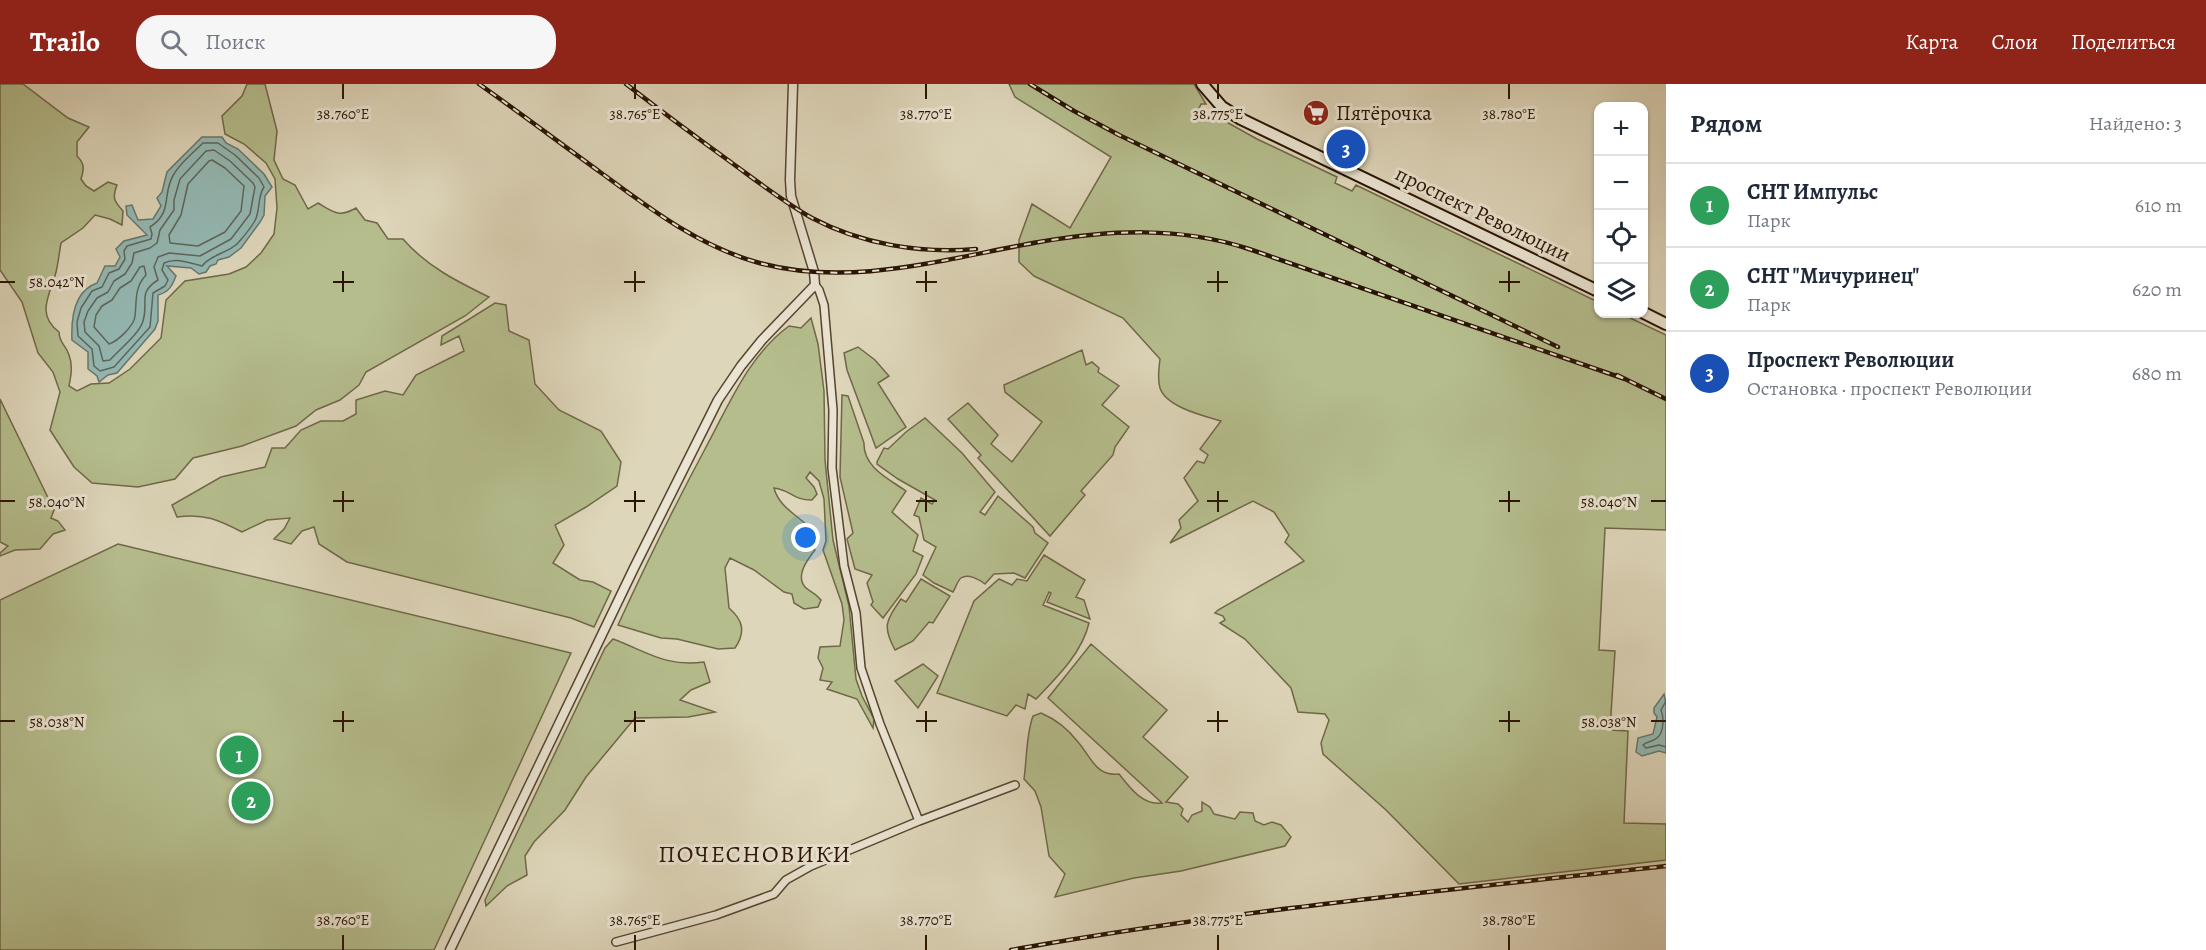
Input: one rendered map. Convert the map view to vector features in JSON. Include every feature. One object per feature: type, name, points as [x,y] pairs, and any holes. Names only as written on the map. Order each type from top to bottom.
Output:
[{"type":"main road","name":"проспект Революции","points":[[1202,84],[1222,107],[1257,127],[1594,289]]},
{"type":"main road","points":[[1648,315],[1666,324]]},
{"type":"street","points":[[793,84],[791,196],[814,272],[815,285],[824,305],[833,410],[832,468],[844,566],[856,613],[861,668],[880,724],[919,821]]},
{"type":"street","points":[[450,950],[634,568],[718,400],[762,340],[815,285]]},
{"type":"street","points":[[616,942],[716,915],[774,894],[786,880],[811,866],[919,821],[1015,785]]},
{"type":"green space","points":[[0,84],[23,84],[68,118],[89,127],[77,142],[77,156],[83,167],[81,179],[94,191],[108,182],[117,185],[114,196],[123,211],[122,225],[95,215],[83,228],[61,243],[56,272],[47,299],[48,319],[59,332],[70,359],[69,386],[77,391],[91,384],[109,383],[130,369],[161,338],[166,300],[185,281],[229,274],[246,267],[261,253],[274,234],[277,208],[275,179],[266,163],[244,144],[225,134],[222,116],[242,96],[247,84],[265,84],[277,131],[274,160],[283,179],[295,185],[308,209],[318,203],[340,213],[356,208],[365,220],[377,223],[388,239],[403,239],[432,265],[489,297],[465,316],[366,372],[359,385],[340,400],[316,410],[296,426],[242,446],[193,458],[175,479],[138,487],[92,483],[74,467],[50,430],[60,392],[53,372],[38,353],[22,302],[0,270]]},
{"type":"green space","points":[[1009,84],[1194,84],[1206,104],[1201,104],[1198,111],[1223,120],[1337,177],[1335,183],[1352,191],[1356,185],[1594,300],[1594,318],[1630,318],[1666,335],[1666,530],[1605,528],[1599,650],[1615,651],[1610,730],[1628,731],[1624,823],[1666,824],[1666,860],[1459,884],[1386,810],[1323,754],[1321,743],[1329,720],[1325,714],[1298,712],[1291,688],[1245,639],[1220,623],[1225,620],[1223,616],[1215,613],[1304,561],[1285,542],[1289,535],[1274,512],[1253,501],[1170,543],[1181,528],[1179,520],[1198,501],[1184,478],[1197,461],[1204,463],[1208,455],[1200,449],[1221,421],[1186,410],[1164,395],[1160,388],[1158,373],[1160,359],[1123,318],[1034,276],[1019,262],[1019,240],[1032,204],[1070,228],[1111,157],[1015,97]]},
{"type":"green space","points":[[495,303],[506,305],[509,331],[529,340],[535,384],[559,410],[601,431],[621,462],[617,486],[555,525],[564,545],[553,563],[580,580],[593,582],[611,591],[594,627],[571,618],[347,562],[319,544],[314,527],[302,531],[291,544],[274,539],[284,529],[290,518],[267,520],[242,532],[211,518],[177,517],[172,505],[221,477],[265,467],[272,448],[285,448],[301,430],[321,421],[343,421],[356,414],[356,400],[385,391],[403,395],[416,375],[464,351],[459,336],[441,345],[442,336]]},
{"type":"green space","points":[[811,318],[818,344],[824,391],[825,460],[833,540],[849,606],[856,679],[874,719],[873,728],[857,699],[827,689],[832,682],[820,680],[823,668],[818,658],[820,647],[840,646],[844,620],[842,604],[823,550],[826,541],[824,499],[819,481],[810,472],[806,478],[817,494],[812,500],[805,500],[774,488],[776,495],[784,505],[809,527],[803,535],[815,550],[804,567],[801,577],[805,587],[821,600],[818,607],[804,609],[794,603],[792,594],[784,592],[754,570],[730,558],[725,568],[729,608],[740,622],[742,631],[735,648],[718,649],[677,639],[661,638],[618,625],[671,515],[731,399],[751,366],[775,338],[789,326],[801,328]]},
{"type":"green space","points":[[858,347],[875,360],[889,376],[878,383],[906,427],[876,448],[847,370],[844,353]]},
{"type":"green space","points":[[1082,350],[1086,365],[1092,362],[1099,368],[1098,372],[1119,386],[1102,405],[1129,427],[1115,447],[1113,455],[1081,491],[1085,495],[1050,536],[978,458],[981,455],[948,419],[968,403],[998,435],[991,444],[1012,462],[1042,422],[1005,392],[1004,385]]},
{"type":"green space","points":[[842,395],[848,396],[872,466],[906,491],[892,512],[918,535],[913,551],[923,556],[916,574],[883,618],[871,605],[873,602],[867,583],[872,575],[855,569],[847,539],[853,533],[840,477]]},
{"type":"green space","points":[[0,399],[54,510],[51,518],[58,521],[65,530],[53,534],[40,549],[15,550],[0,556],[0,553],[8,546],[0,542]]},
{"type":"green space","points":[[925,418],[962,453],[995,492],[980,512],[985,515],[998,496],[1048,543],[1025,578],[1014,573],[994,574],[985,584],[967,576],[961,578],[953,592],[923,575],[936,547],[924,540],[919,517],[914,515],[921,498],[932,504],[935,500],[898,479],[877,462],[884,448],[888,449]]},
{"type":"green space","points":[[118,544],[571,653],[434,950],[0,950],[0,600]]},
{"type":"green space","points":[[1044,555],[1085,580],[1076,597],[1084,600],[1090,619],[1047,602],[1051,593],[1049,592],[1043,605],[1089,623],[1081,644],[1068,664],[1036,699],[1028,694],[1025,709],[1016,705],[1007,716],[937,693],[974,601],[999,579],[1012,585],[1017,579],[1027,581]]},
{"type":"green space","points":[[921,579],[950,596],[933,623],[929,622],[913,641],[895,650],[888,635],[889,618],[901,599],[906,602]]},
{"type":"green space","points":[[613,639],[667,660],[704,662],[710,682],[691,690],[680,700],[715,712],[688,717],[635,718],[586,777],[565,810],[534,842],[525,856],[527,875],[507,886],[486,906],[485,900],[605,648]]},
{"type":"green space","points":[[1091,644],[1167,710],[1143,737],[1188,777],[1166,802],[1178,804],[1183,809],[1181,815],[1188,822],[1192,815],[1202,811],[1202,802],[1210,807],[1214,814],[1235,819],[1240,812],[1253,813],[1255,821],[1264,825],[1272,822],[1281,825],[1291,837],[1285,846],[1181,871],[1134,878],[1055,897],[1065,874],[1049,856],[1041,807],[1035,791],[1024,779],[1033,716],[1041,713],[1056,721],[1074,737],[1099,769],[1111,774],[1119,774],[1143,799],[1162,803],[1048,698]]},
{"type":"green space","points":[[923,664],[938,676],[918,708],[895,681]]},
{"type":"water","points":[[202,137],[222,137],[226,143],[238,149],[264,174],[272,187],[265,196],[264,215],[241,248],[229,257],[218,260],[206,272],[199,274],[191,268],[167,266],[176,276],[170,288],[158,295],[158,321],[155,329],[117,373],[108,375],[99,382],[97,376],[88,369],[88,352],[72,340],[73,315],[79,299],[83,292],[97,283],[105,266],[115,266],[120,257],[116,249],[124,241],[147,235],[127,215],[126,206],[132,205],[138,220],[153,219],[161,206],[157,198],[162,192],[167,172]]},
{"type":"water","points":[[1664,694],[1666,753],[1659,751],[1642,756],[1636,752],[1638,738],[1653,734],[1657,717],[1654,708]]},
{"type":"railway","points":[[479,84],[674,224],[714,246],[756,262],[791,270],[827,273],[863,272],[1092,235],[1144,232],[1197,237],[1249,249],[1625,379]]},
{"type":"railway","points":[[626,84],[771,192],[831,227],[871,241],[892,245],[934,250],[976,249]]},
{"type":"railway","points":[[1030,84],[1119,135],[1558,347]]},
{"type":"railway","points":[[1617,375],[1666,399]]},
{"type":"railway","points":[[1011,950],[1256,913],[1666,866]]},
{"type":"place","name":"Пятёрочка","points":[[1316,113]]},
{"type":"place","name":"Проспект Революции","points":[[1346,149]]},
{"type":"place","name":"СНТ Импульс","points":[[239,755]]},
{"type":"place","name":"СНТ \"Мичуринец\"","points":[[251,801]]},
{"type":"district","name":"ПОЧЕСНОВИКИ","points":[[755,854]]}]
